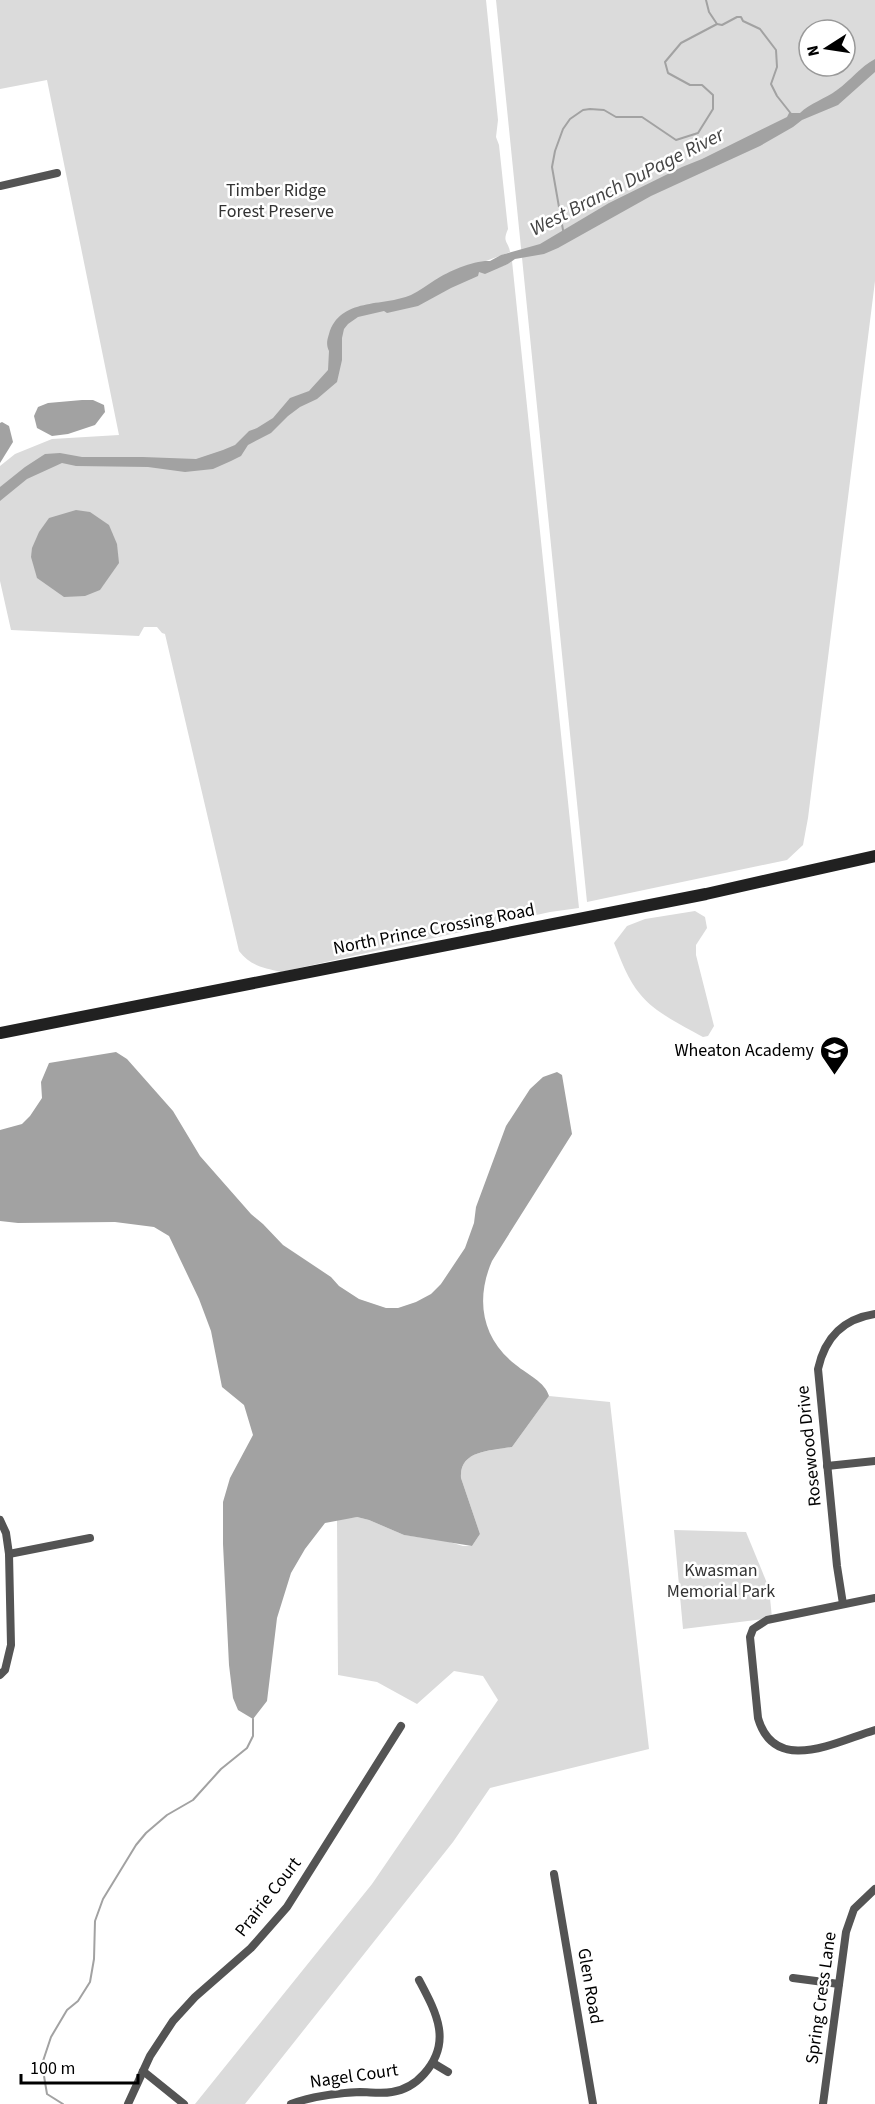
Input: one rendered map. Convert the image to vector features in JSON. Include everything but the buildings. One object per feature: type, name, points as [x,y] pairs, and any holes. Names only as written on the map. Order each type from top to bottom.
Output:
[{"type":"street","points":[[0,186],[57,172]]},
{"type":"street","name":"North Prince Crossing Road","points":[[0,1033],[706,894],[875,856]]},
{"type":"street","name":"Rosewood Drive","points":[[843,1604],[818,1379],[820,1359],[826,1344],[845,1325],[860,1317],[875,1314]]},
{"type":"street","points":[[827,1466],[875,1461]]},
{"type":"street","points":[[0,1520],[6,1533],[9,1554],[10,1652],[5,1670],[0,1675]]},
{"type":"street","points":[[9,1554],[90,1538]]},
{"type":"street","points":[[875,1598],[767,1620],[751,1632],[749,1644],[758,1718],[762,1728],[776,1745],[802,1752],[875,1730]]},
{"type":"street","name":"Prairie Court","points":[[128,2104],[160,2038],[185,2007],[251,1948],[286,1907],[401,1726]]},
{"type":"street","name":"Glen Road","points":[[554,1874],[593,2104]]},
{"type":"street","name":"Spring Cress Lane","points":[[823,2104],[848,1924],[854,1909],[875,1889]]},
{"type":"street","points":[[793,1978],[839,1984]]},
{"type":"street","points":[[419,1980],[436,2012],[439,2026],[440,2040],[433,2063],[448,2072]]},
{"type":"street","name":"Nagel Court","points":[[291,2104],[333,2094],[397,2091],[413,2083],[433,2063]]},
{"type":"street","points":[[143,2072],[184,2104]]},
{"type":"green space","name":"Timber Ridge Forest Preserve","points":[[0,0],[486,0],[498,120],[496,137],[499,145],[508,229],[505,239],[510,252],[486,261],[493,269],[512,261],[579,908],[550,912],[281,972],[258,966],[239,951],[165,634],[157,627],[144,627],[139,636],[11,630],[0,581],[0,466],[15,454],[52,439],[119,435],[47,80],[0,89]]},
{"type":"green space","points":[[496,0],[875,0],[875,281],[808,818],[803,845],[787,860],[587,902]]},
{"type":"green space","points":[[695,911],[705,917],[707,928],[696,945],[696,955],[714,1026],[708,1036],[703,1037],[669,1018],[646,1001],[628,976],[614,943],[627,926],[645,919]]},
{"type":"green space","points":[[549,1396],[610,1402],[649,1749],[490,1788],[453,1842],[245,2104],[195,2104],[372,1884],[498,1700],[483,1676],[454,1671],[417,1704],[377,1682],[338,1675],[337,1519],[357,1517],[404,1535],[472,1546],[480,1534],[461,1478],[465,1462],[486,1451],[512,1447]]},
{"type":"green space","name":"Kwasman Memorial Park","points":[[674,1530],[746,1532],[769,1588],[772,1618],[683,1629]]},
{"type":"shaded area","points":[[875,59],[875,72],[838,105],[802,120],[760,146],[651,196],[558,248],[544,254],[515,259],[485,274],[479,272],[478,276],[418,306],[358,317],[344,329],[342,360],[337,382],[317,399],[288,416],[271,433],[248,445],[241,456],[213,469],[185,472],[148,467],[76,466],[62,463],[27,479],[0,501],[0,487],[45,454],[196,459],[235,445],[249,431],[273,418],[290,398],[309,391],[328,370],[329,334],[335,322],[343,314],[364,305],[400,299],[462,267],[490,261],[501,255],[540,244],[609,203],[787,117],[789,113],[800,113],[837,90],[851,78],[857,78],[857,73]]},
{"type":"shaded area","points":[[93,400],[104,405],[105,412],[95,425],[68,434],[52,436],[37,428],[34,416],[38,407],[48,403]]},
{"type":"shaded area","points":[[0,423],[9,426],[13,442],[0,463]]},
{"type":"shaded area","points":[[76,510],[90,512],[109,525],[117,544],[119,563],[100,590],[85,596],[64,597],[37,578],[31,557],[32,548],[49,518]]},
{"type":"shaded area","points":[[116,1052],[127,1059],[173,1111],[200,1156],[251,1214],[283,1245],[359,1299],[386,1308],[398,1308],[416,1302],[431,1294],[441,1284],[465,1248],[474,1223],[476,1207],[506,1126],[530,1089],[543,1077],[557,1072],[562,1075],[572,1134],[492,1261],[484,1290],[483,1304],[489,1331],[496,1343],[516,1365],[540,1383],[549,1396],[512,1447],[478,1453],[465,1462],[461,1478],[480,1534],[472,1546],[404,1535],[357,1517],[325,1523],[305,1549],[291,1573],[277,1618],[267,1701],[253,1719],[238,1710],[233,1698],[229,1665],[223,1502],[230,1478],[253,1435],[244,1405],[222,1387],[211,1331],[199,1299],[169,1236],[154,1227],[115,1222],[18,1223],[0,1221],[0,1130],[22,1124],[30,1116],[42,1098],[41,1082],[49,1063]]},
{"type":"waterway","points":[[706,0],[709,12],[717,24],[722,25],[741,17],[743,21],[760,29],[776,50],[777,67],[771,84],[792,115]]},
{"type":"waterway","name":"West Branch DuPage River","points":[[563,230],[552,167],[563,129],[570,119],[583,110],[604,110],[616,117],[642,117],[676,140],[698,133],[713,109],[713,95],[702,85],[690,85],[668,73],[665,62],[681,43],[717,24]]},
{"type":"waterway","points":[[63,2104],[47,2094],[42,2064],[51,2037],[67,2010],[78,2001],[90,1982],[94,1959],[95,1921],[103,1899],[136,1845],[146,1833],[167,1815],[193,1800],[221,1769],[247,1748],[253,1736],[253,1719]]},
{"type":"place","name":"Wheaton Academy","points":[[835,1076]]}]
